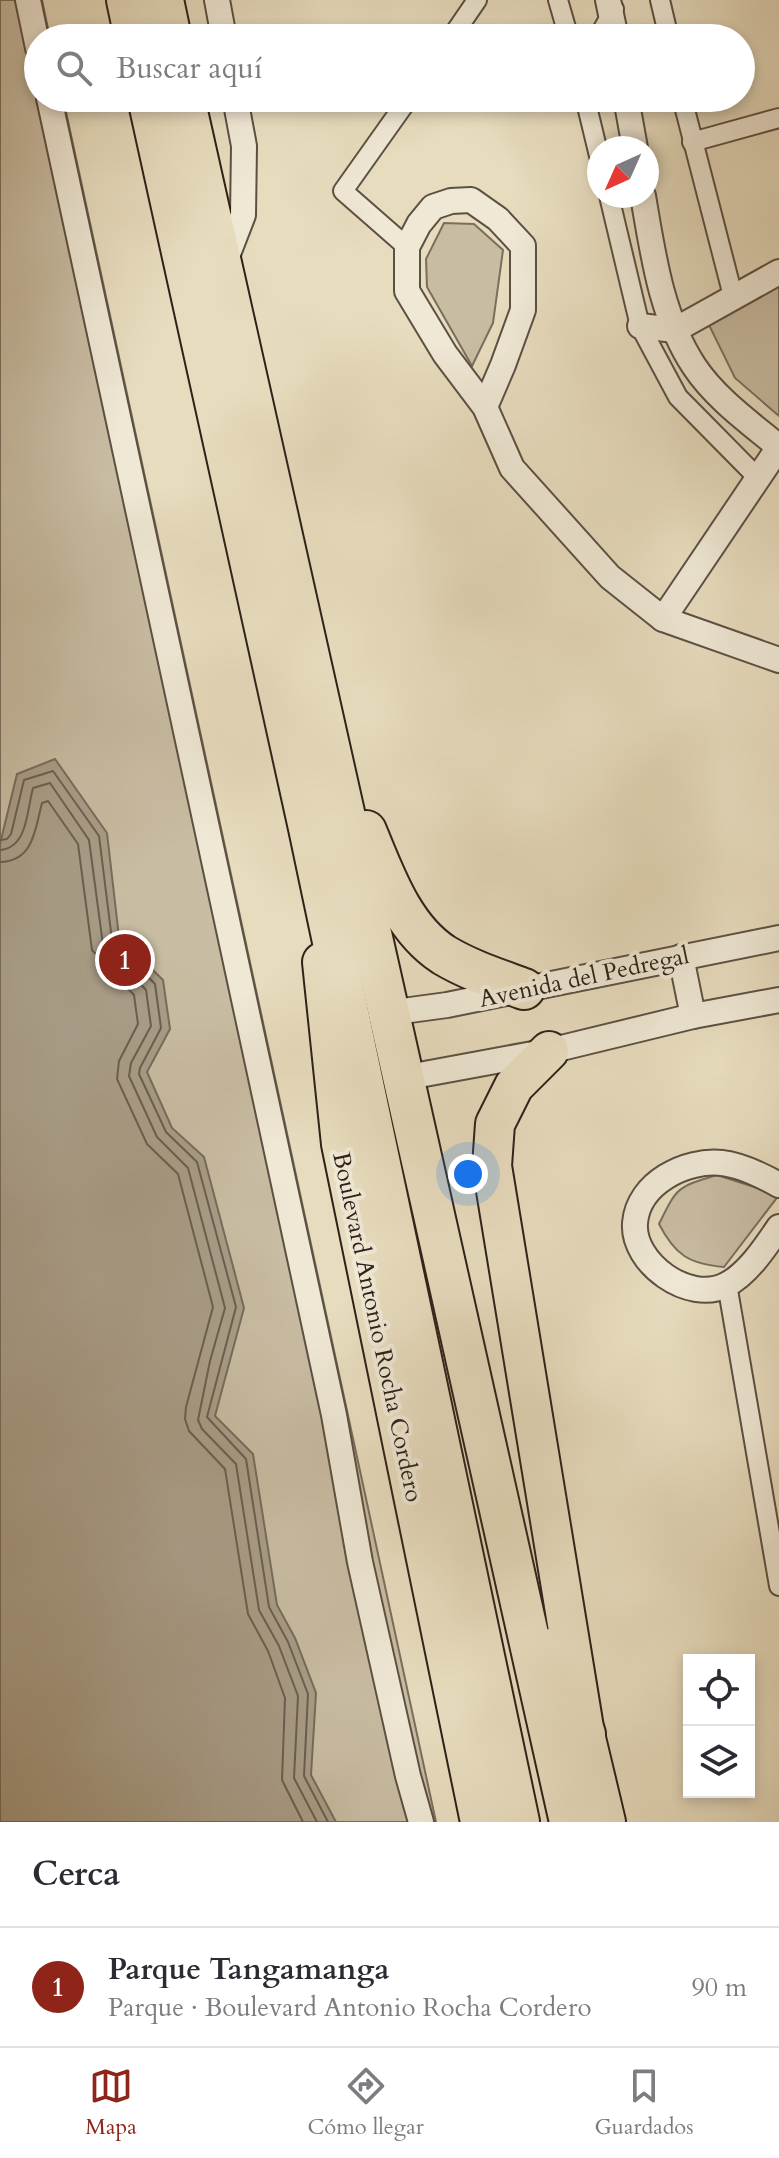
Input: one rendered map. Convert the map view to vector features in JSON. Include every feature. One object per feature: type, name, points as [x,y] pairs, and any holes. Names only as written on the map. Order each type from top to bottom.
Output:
[{"type":"highway","points":[[127,0],[132,24]]},
{"type":"highway","points":[[163,0],[168,24]]},
{"type":"highway","points":[[151,112],[309,828],[519,1822]]},
{"type":"highway","points":[[187,112],[570,1822]]},
{"type":"highway","points":[[323,726],[385,876],[402,909],[426,939],[442,953],[465,966],[524,989]]},
{"type":"highway","points":[[509,1550],[585,1734]]},
{"type":"main road","name":"Boulevard Antonio Rocha Cordero","points":[[309,828],[341,1144],[480,1822]]},
{"type":"main road","points":[[549,1051],[514,1086],[495,1124],[492,1166],[585,1734],[606,1822]]},
{"type":"street","points":[[28,0],[33,24]]},
{"type":"street","points":[[217,0],[221,24]]},
{"type":"street","points":[[461,24],[477,0]]},
{"type":"street","points":[[558,0],[565,24]]},
{"type":"street","points":[[660,0],[666,24]]},
{"type":"street","points":[[604,24],[612,4]]},
{"type":"street","points":[[612,4],[614,24]]},
{"type":"street","points":[[52,112],[334,1415],[360,1562],[421,1822]]},
{"type":"street","points":[[221,270],[243,215],[244,146],[238,112]]},
{"type":"street","points":[[399,112],[343,191],[407,247]]},
{"type":"street","points":[[588,112],[594,136]]},
{"type":"street","points":[[629,112],[633,136]]},
{"type":"street","points":[[685,112],[733,296]]},
{"type":"street","points":[[692,142],[779,118]]},
{"type":"street","points":[[485,407],[523,310],[523,246],[498,219],[471,200],[451,201],[433,207],[419,224],[407,247],[407,291],[445,354],[485,407],[512,468],[610,577],[663,619],[779,660]]},
{"type":"street","points":[[612,208],[640,326],[678,397],[758,478]]},
{"type":"street","points":[[645,208],[655,270],[675,330],[695,368],[730,406],[779,447],[663,619]]},
{"type":"street","points":[[640,326],[675,330],[779,272]]},
{"type":"street","name":"Avenida del Pedregal","points":[[388,1013],[447,1005],[779,938]]},
{"type":"street","points":[[681,957],[693,1016]]},
{"type":"street","points":[[403,1078],[549,1051],[693,1016],[779,1000]]},
{"type":"street","points":[[779,1185],[723,1163],[686,1167],[648,1192],[640,1205],[635,1224],[640,1244],[656,1269],[674,1282],[709,1290],[727,1284],[749,1265],[779,1227]]},
{"type":"street","points":[[727,1284],[779,1586]]},
{"type":"shaded area","points":[[0,0],[42,0],[47,24],[24,24],[24,112],[66,112],[436,1822],[0,1822]]},
{"type":"shaded area","points":[[444,223],[474,224],[503,250],[493,323],[472,366],[427,287],[426,259]]},
{"type":"shaded area","points":[[779,279],[779,416],[735,378],[707,321]]},
{"type":"shaded area","points":[[717,1175],[779,1195],[724,1267],[684,1256],[659,1224],[680,1190]]},
{"type":"water","points":[[55,759],[107,833],[119,937],[163,980],[170,1029],[147,1072],[172,1128],[204,1157],[244,1308],[215,1416],[253,1454],[277,1605],[295,1638],[316,1693],[311,1775],[336,1822],[0,1822],[0,844],[17,774]]},
{"type":"place","name":"Parque Tangamanga","points":[[125,960]]}]
